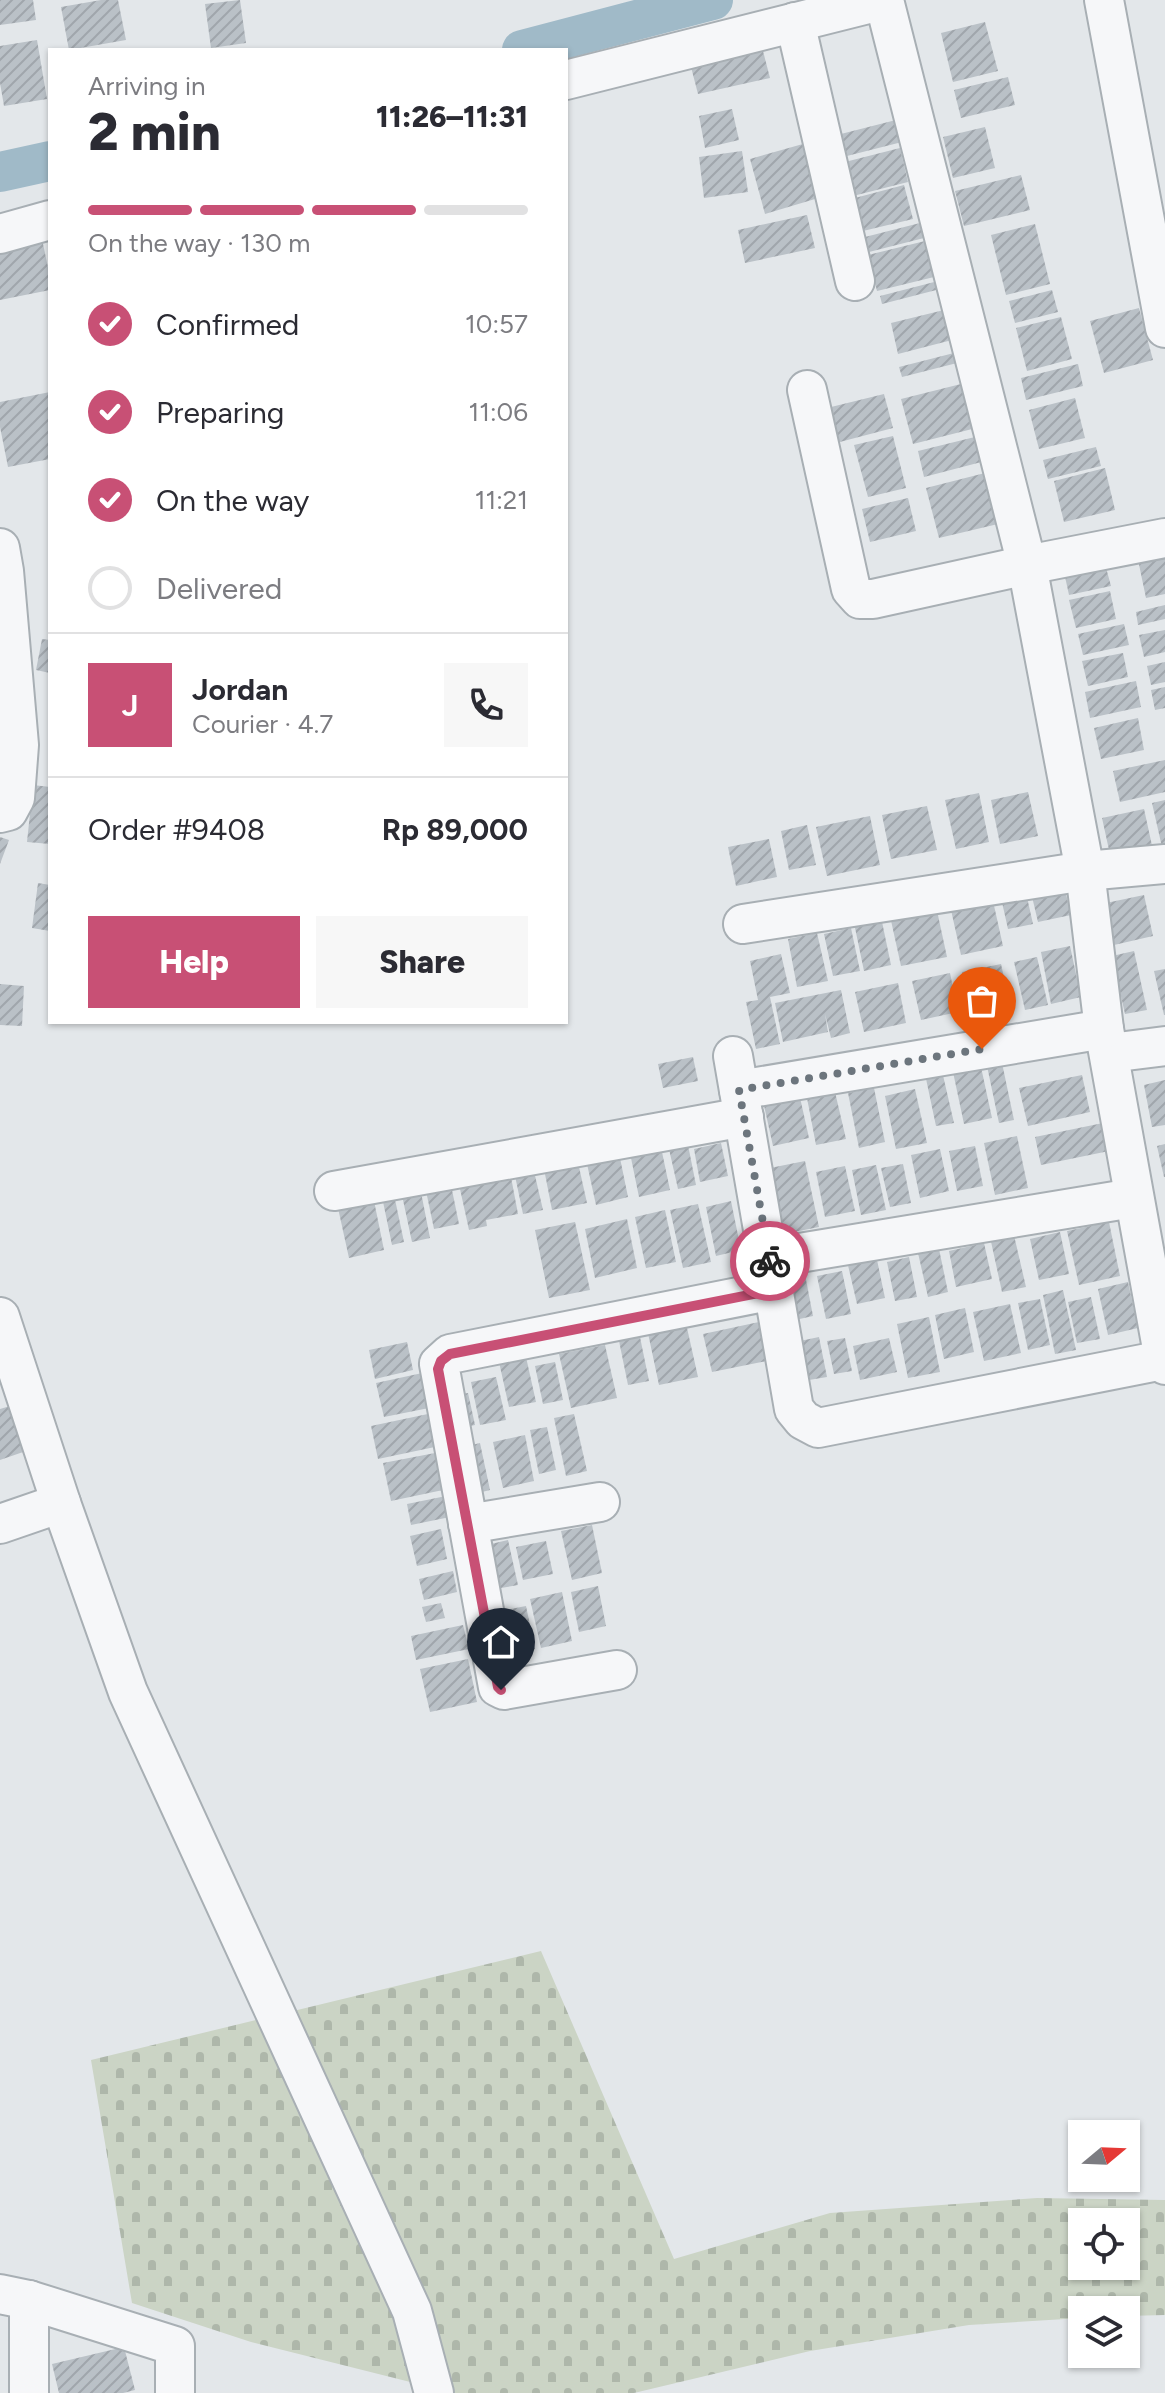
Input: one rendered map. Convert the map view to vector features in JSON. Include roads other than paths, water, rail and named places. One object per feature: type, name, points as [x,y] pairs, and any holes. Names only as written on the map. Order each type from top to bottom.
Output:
[{"type":"street","points":[[568,79],[884,0],[1027,565],[1085,871],[1107,1041],[1146,1214],[1164,1362],[818,1428],[803,1420],[794,1409],[738,1088]]},
{"type":"street","points":[[1104,0],[1165,328]]},
{"type":"street","points":[[795,22],[855,281]]},
{"type":"street","points":[[0,234],[48,221]]},
{"type":"street","points":[[807,390],[851,589],[860,599],[873,599],[1165,538]]},
{"type":"street","points":[[0,548],[19,745],[15,798],[8,811],[0,813]]},
{"type":"street","points":[[743,924],[1085,871],[1165,864]]},
{"type":"street","points":[[334,1191],[738,1088],[1107,1041],[1165,1046]]},
{"type":"street","points":[[617,1670],[501,1690],[498,1687],[438,1369],[445,1357],[772,1274],[1146,1214]]},
{"type":"street","points":[[0,1317],[128,1692],[412,2311],[434,2393]]},
{"type":"street","points":[[468,1524],[600,1502]]},
{"type":"street","points":[[0,1524],[61,1503]]},
{"type":"street","points":[[29,2393],[15,2297],[175,2346],[175,2393]]},
{"type":"waterway","points":[[530,48],[713,0]]},
{"type":"waterway","points":[[0,172],[48,161]]}]
